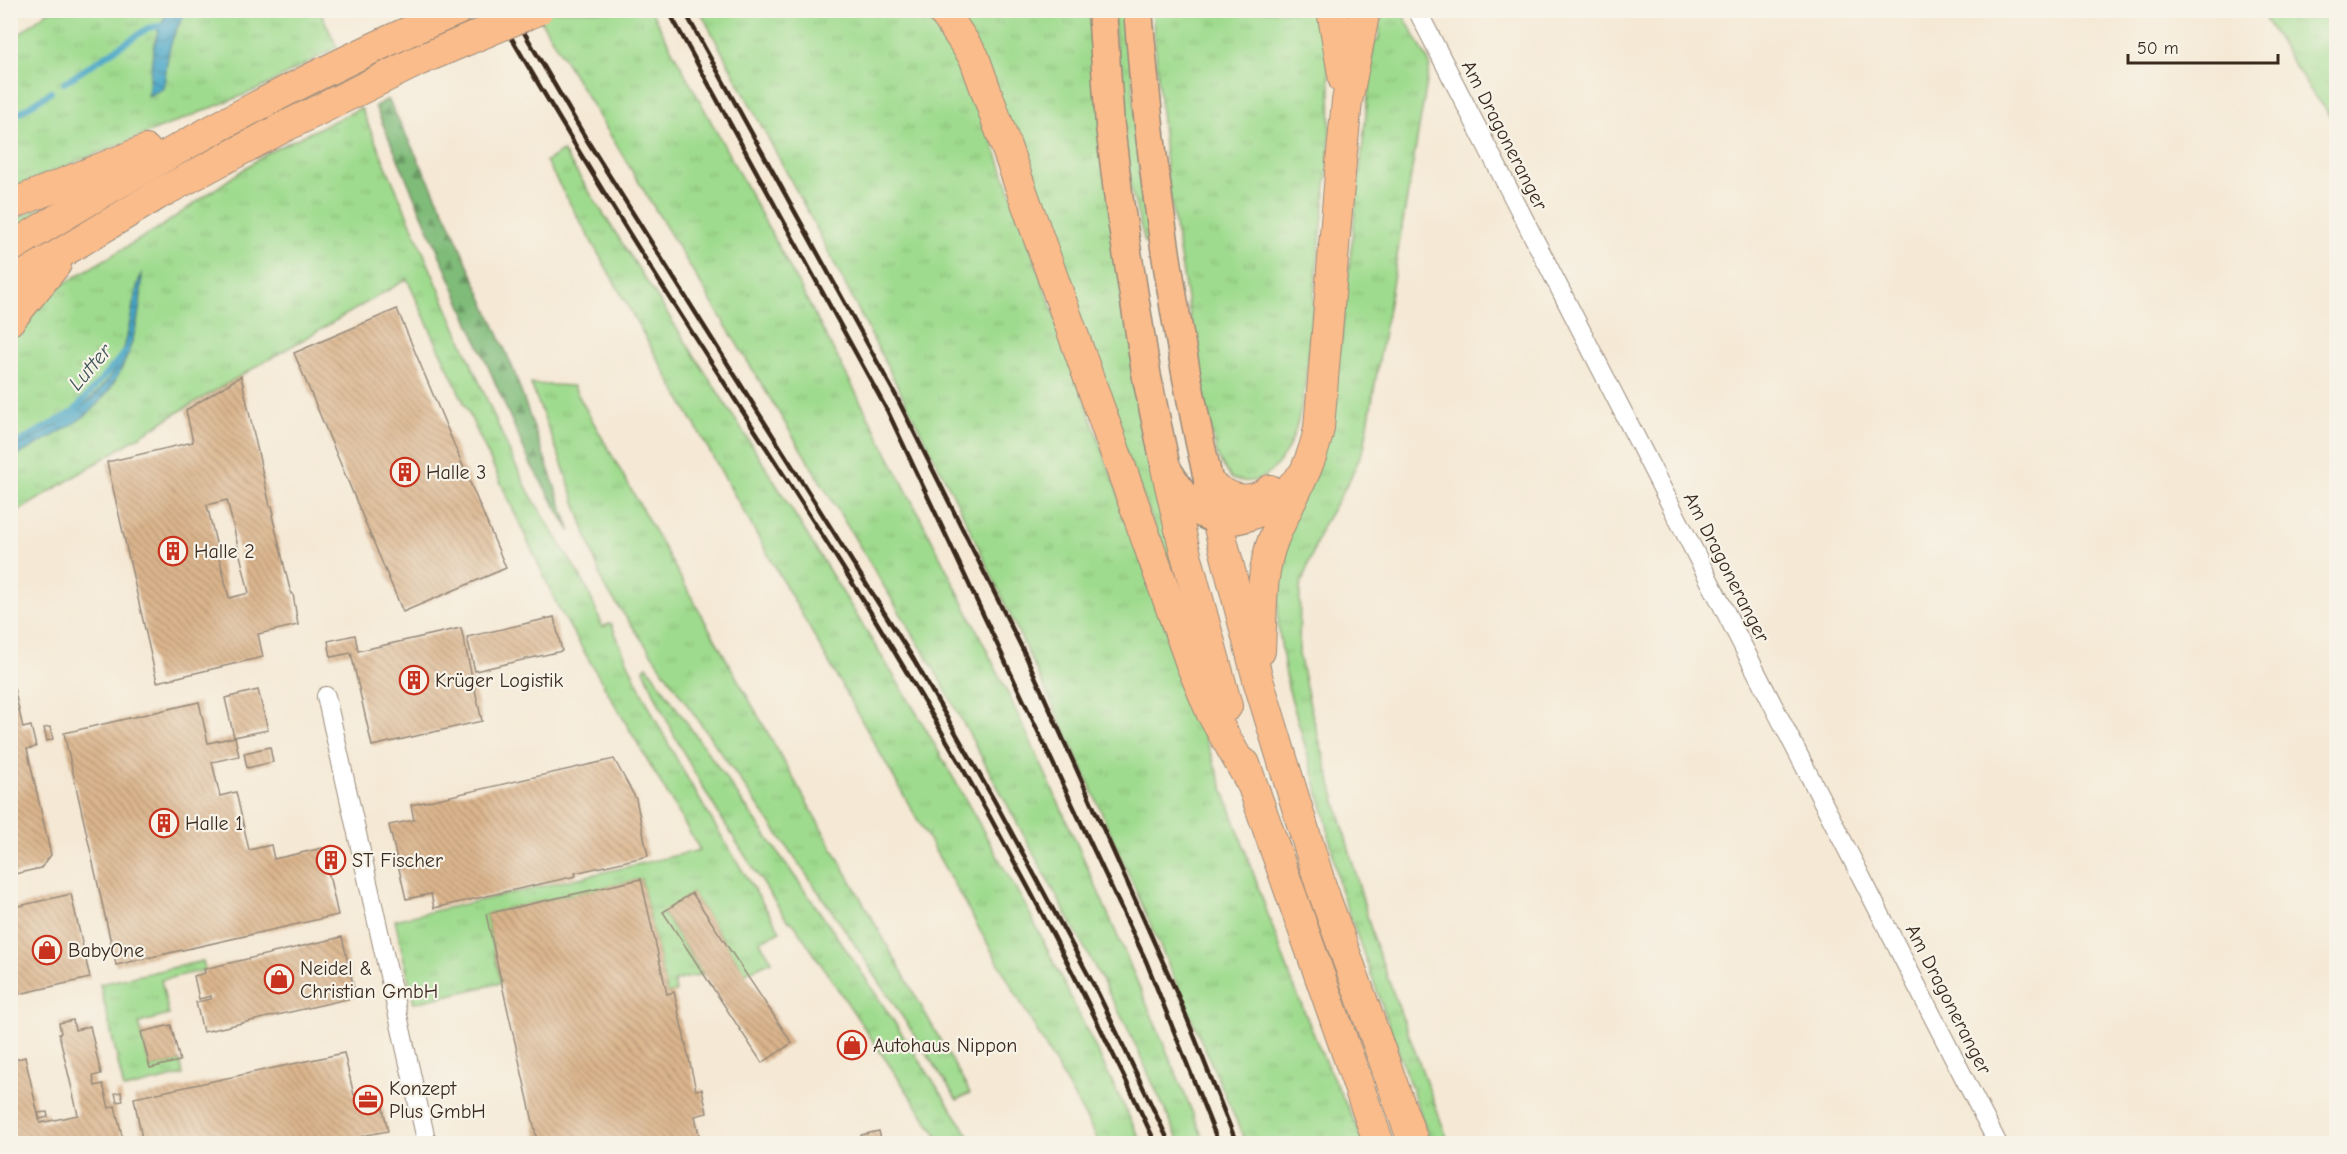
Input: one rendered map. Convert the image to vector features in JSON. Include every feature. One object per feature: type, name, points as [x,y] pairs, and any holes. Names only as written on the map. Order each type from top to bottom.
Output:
[{"type":"highway","points":[[10,248],[212,130],[360,55],[458,10]]},
{"type":"highway","points":[[10,284],[157,195],[282,128],[420,60],[538,10]]},
{"type":"highway","points":[[941,10],[974,57],[1191,664],[1211,712],[1250,781]]},
{"type":"highway","points":[[1332,10],[1347,101]]},
{"type":"highway","points":[[1258,680],[1263,594],[1269,554],[1318,436],[1347,101],[1365,10]]},
{"type":"highway","points":[[10,205],[134,155],[212,130]]},
{"type":"highway","points":[[10,276],[96,196]]},
{"type":"highway","points":[[10,320],[70,248]]},
{"type":"highway","points":[[1209,484],[1224,495],[1244,500],[1256,499],[1269,491],[1281,479],[1298,455],[1321,393]]},
{"type":"highway","points":[[1166,468],[1219,682],[1250,781],[1379,1143]]},
{"type":"highway","points":[[1301,477],[1276,502],[1257,514],[1217,520],[1258,680],[1321,886],[1414,1143]]},
{"type":"main road","points":[[1102,10],[1110,126],[1119,201],[1147,378],[1166,468],[1190,505],[1217,520]]},
{"type":"main road","points":[[1138,10],[1146,113],[1163,248],[1189,394],[1217,520]]},
{"type":"street","name":"Am Dragoneranger","points":[[1417,10],[1998,1143]]},
{"type":"street","points":[[326,696],[427,1143]]},
{"type":"green space","points":[[49,11],[320,11],[337,47],[261,88],[11,188],[11,40]]},
{"type":"green space","points":[[535,11],[651,11],[789,266],[967,609],[1110,918],[1205,1143],[1180,1143],[1126,1025],[933,667]]},
{"type":"green space","points":[[700,11],[921,11],[950,44],[982,112],[1291,979],[1323,1057],[1365,1143],[1246,1143],[1084,772],[959,506],[811,218]]},
{"type":"green space","points":[[952,11],[1089,11],[1185,603]]},
{"type":"green space","points":[[1113,11],[1127,11],[1141,187],[1150,241],[1145,243],[1128,178]]},
{"type":"green space","points":[[1152,11],[1320,11],[1327,47],[1330,120],[1325,195],[1303,395],[1295,430],[1280,462],[1266,475],[1250,481],[1231,478],[1218,458],[1203,395],[1167,178]]},
{"type":"green space","points":[[1382,11],[1401,11],[1430,64],[1364,448],[1348,483],[1322,527],[1300,588],[1299,654],[1311,710],[1374,941],[1449,1143],[1431,1143],[1339,885],[1325,815],[1288,687],[1278,626],[1282,563],[1341,340],[1374,42],[1378,41]]},
{"type":"green space","points":[[2260,11],[2336,11],[2336,122],[2308,87]]},
{"type":"green space","points":[[388,99],[448,219],[512,366],[571,532],[530,463],[375,106]]},
{"type":"green space","points":[[361,108],[513,460],[530,494],[586,586],[603,627],[611,623],[667,742],[780,931],[760,942],[772,961],[745,973],[692,893],[663,913],[703,974],[674,981],[676,992],[667,994],[641,879],[486,914],[501,983],[414,1003],[395,920],[700,850],[558,607],[407,279],[180,411],[11,516],[11,338],[32,313],[63,284],[162,226],[267,153]]},
{"type":"green space","points":[[563,151],[755,450],[919,717],[1030,914],[1142,1143],[1100,1143],[546,161]]},
{"type":"green space","points":[[73,194],[11,233],[11,221]]},
{"type":"green space","points":[[531,384],[573,386],[970,1093],[957,1100],[846,931],[604,586],[561,461]]},
{"type":"green space","points":[[647,666],[852,958],[974,1143],[942,1143],[794,924],[787,920],[691,767],[658,702],[644,669]]},
{"type":"green space","points":[[203,961],[205,970],[161,980],[169,1015],[139,1023],[150,1068],[180,1061],[183,1075],[124,1089],[100,984]]},
{"type":"water","points":[[169,11],[187,11],[176,30],[170,48],[164,88],[148,96],[156,40]]},
{"type":"water","points":[[142,272],[139,313],[134,334],[128,354],[108,391],[95,407],[79,420],[11,459],[11,450],[78,410],[106,383],[124,348]]},
{"type":"building","name":"Halle 3","points":[[397,309],[506,568],[403,612],[294,353]]},
{"type":"building","name":"Halle 2","points":[[241,376],[270,506],[274,514],[272,515],[291,594],[293,594],[298,625],[258,634],[263,657],[157,682],[107,462],[193,442],[186,410]],"holes":[[[227,500],[249,593],[229,598],[207,505]]]},
{"type":"building","points":[[554,617],[562,651],[475,671],[467,637]]},
{"type":"building","name":"Krüger Logistik","points":[[461,628],[482,721],[372,746],[351,653],[331,657],[328,641],[355,635],[358,651]]},
{"type":"building","points":[[14,688],[23,728],[31,726],[36,747],[27,749],[51,855],[41,868],[10,875],[10,689]]},
{"type":"building","points":[[258,690],[268,730],[234,737],[225,698]]},
{"type":"building","name":"Halle 1","points":[[199,702],[208,743],[235,737],[239,756],[212,762],[220,796],[236,792],[249,850],[271,845],[274,859],[323,848],[338,915],[116,965],[64,733]]},
{"type":"building","points":[[50,727],[53,739],[47,741],[44,728]]},
{"type":"building","points":[[270,747],[273,762],[247,768],[244,753]]},
{"type":"building","points":[[614,759],[636,799],[648,856],[575,873],[576,876],[434,908],[431,894],[406,899],[389,825],[414,820],[411,805]]},
{"type":"building","name":"ST Fischer","points":[[334,853],[337,864],[329,866],[326,855]]},
{"type":"building","points":[[641,879],[667,994],[674,992],[696,1090],[702,1089],[707,1113],[695,1116],[701,1144],[538,1144],[486,914]]},
{"type":"building","points":[[692,893],[792,1043],[762,1063],[663,912]]},
{"type":"building","name":"BabyOne","points":[[71,894],[90,978],[10,996],[10,908]]},
{"type":"building","name":"Neidel & Christian GmbH","points":[[342,937],[356,997],[203,1032],[196,1002],[211,999],[211,996],[199,999],[194,976],[205,973],[204,969]]},
{"type":"building","points":[[73,1020],[75,1030],[90,1026],[101,1074],[93,1076],[95,1086],[103,1084],[109,1108],[115,1106],[124,1144],[10,1144],[10,1061],[25,1057],[40,1123],[78,1115],[59,1034],[61,1033],[59,1023]]},
{"type":"building","points":[[171,1025],[180,1061],[150,1068],[141,1032]]},
{"type":"building","points":[[344,1053],[354,1095],[379,1090],[388,1131],[362,1136],[364,1144],[143,1144],[134,1098]]},
{"type":"building","points":[[121,1092],[123,1101],[117,1102],[115,1093]]},
{"type":"building","points":[[47,1112],[48,1117],[40,1119],[38,1113]]},
{"type":"building","points":[[879,1131],[882,1144],[863,1144],[861,1135]]},
{"type":"building","points":[[933,1138],[937,1144],[924,1144]]},
{"type":"waterway","points":[[64,83],[148,28],[166,25]]},
{"type":"waterway","points":[[10,119],[51,92]]},
{"type":"waterway","name":"Lutter","points":[[10,447],[74,411],[126,351]]},
{"type":"railway","points":[[495,10],[630,235],[829,546],[954,752],[1059,946],[1156,1144]]},
{"type":"railway","points":[[511,10],[585,137],[914,660],[994,800],[1098,993],[1170,1144]]},
{"type":"railway","points":[[668,10],[888,412],[1146,961],[1219,1144]]},
{"type":"railway","points":[[684,10],[895,394],[1025,654],[1179,998],[1237,1144]]},
{"type":"place","name":"Halle 3","points":[[405,472]]},
{"type":"place","name":"Halle 2","points":[[173,551]]},
{"type":"place","name":"Krüger Logistik","points":[[414,680]]},
{"type":"place","name":"Halle 1","points":[[164,823]]},
{"type":"place","name":"ST Fischer","points":[[331,860]]},
{"type":"place","name":"BabyOne","points":[[47,950]]},
{"type":"place","name":"Neidel & Christian GmbH","points":[[279,979]]},
{"type":"place","name":"Autohaus Nippon","points":[[852,1045]]},
{"type":"place","name":"Konzept Plus GmbH","points":[[368,1100]]}]
